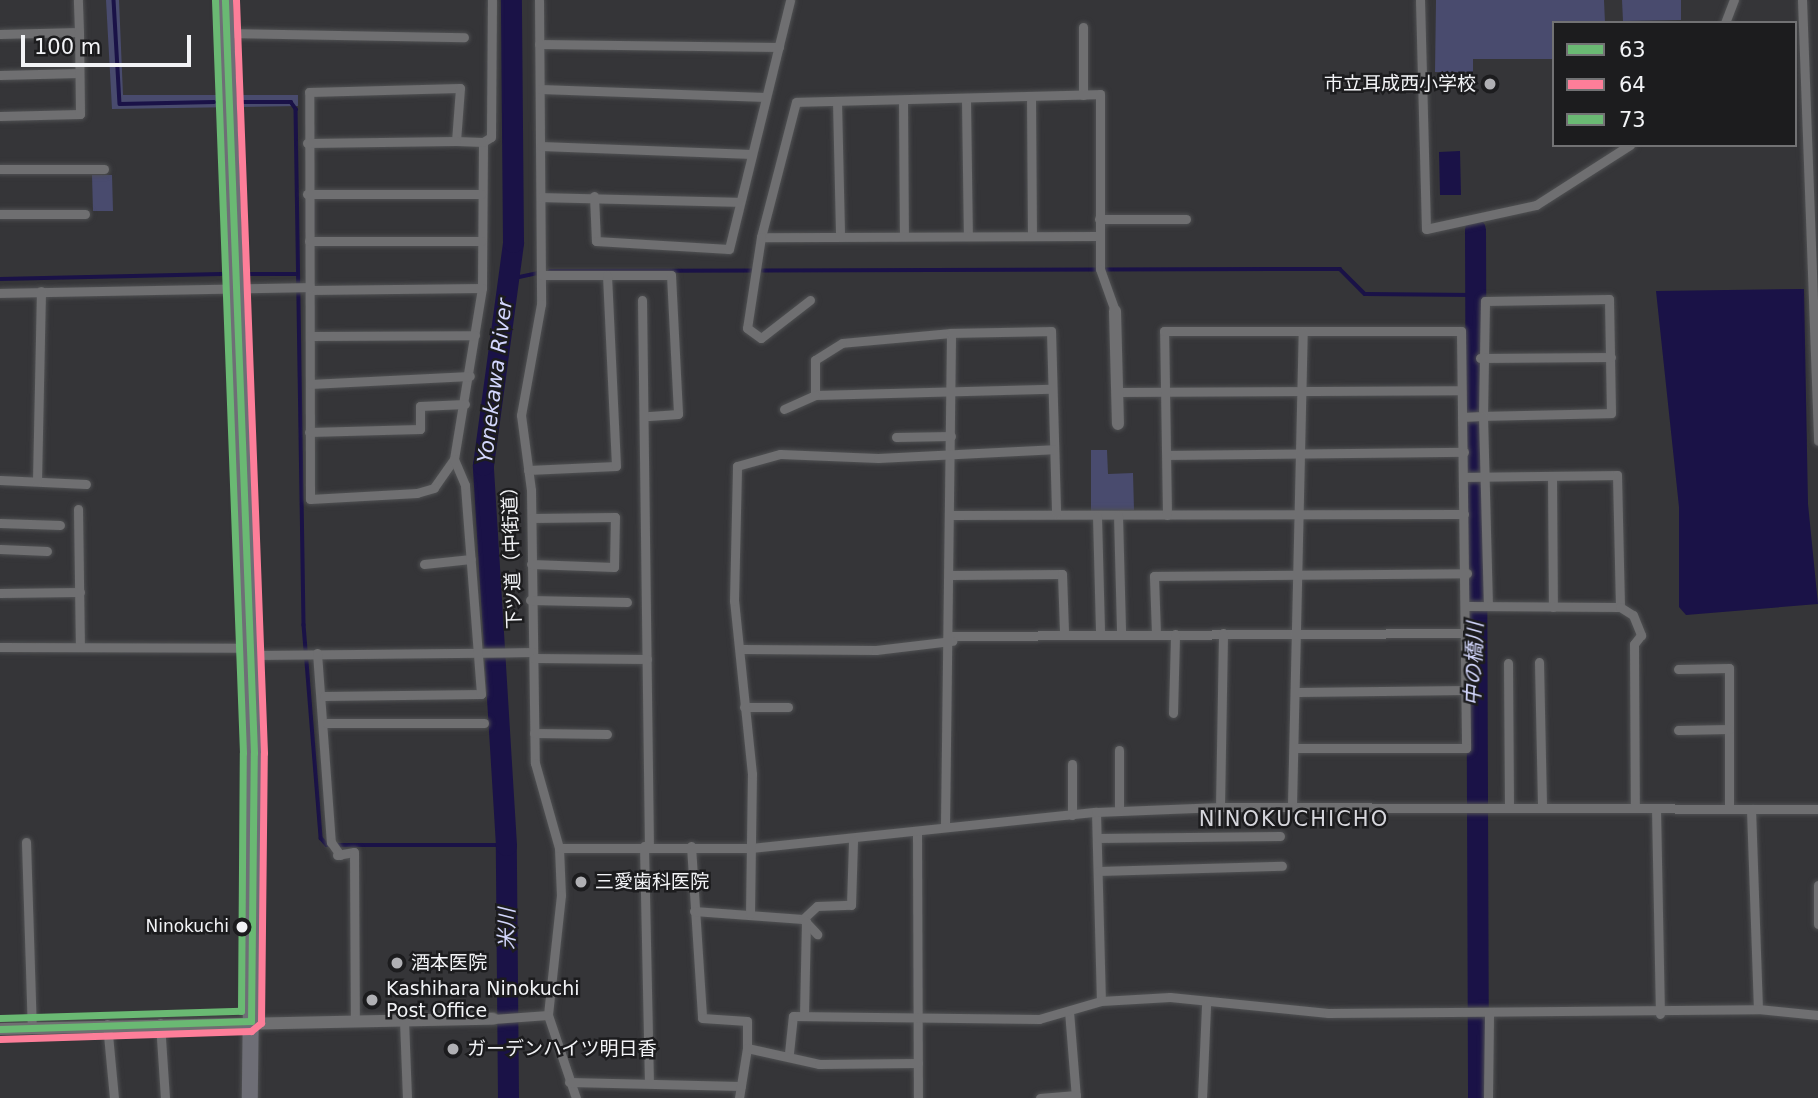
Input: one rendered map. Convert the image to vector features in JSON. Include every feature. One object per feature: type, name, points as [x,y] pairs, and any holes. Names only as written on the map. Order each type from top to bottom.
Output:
[{"type":"highway","points":[[225,0],[249,652],[250,1098]]},
{"type":"street","points":[[0,116],[80,114],[78,0]]},
{"type":"street","points":[[307,143],[482,142],[491,137],[492,0]]},
{"type":"street","name":"下ツ道（中街道）","points":[[539,0],[542,275],[521,415],[532,517],[530,600],[534,733],[541,792],[559,848],[561,895],[548,1015],[576,1098]]},
{"type":"street","points":[[594,196],[596,241],[729,249],[790,0]]},
{"type":"street","points":[[1420,0],[1426,229],[1536,205],[1627,147]]},
{"type":"street","points":[[1727,21],[1734,0]]},
{"type":"street","points":[[1802,0],[1818,441]]},
{"type":"street","points":[[1083,27],[1083,95]]},
{"type":"street","points":[[0,34],[79,32]]},
{"type":"street","points":[[226,33],[464,37]]},
{"type":"street","points":[[539,44],[779,47]]},
{"type":"street","points":[[0,75],[79,73]]},
{"type":"street","points":[[456,141],[460,88],[309,92],[307,194],[310,499],[417,493],[434,488],[454,459],[470,376],[482,288],[482,142]]},
{"type":"street","points":[[540,89],[766,97]]},
{"type":"street","points":[[810,300],[761,338],[747,328],[761,237],[796,102],[966,100],[1100,94],[1100,270],[1115,311],[1118,424]]},
{"type":"street","points":[[1031,97],[1032,236]]},
{"type":"street","points":[[966,100],[968,236]]},
{"type":"street","points":[[903,101],[904,236]]},
{"type":"street","points":[[837,102],[841,236]]},
{"type":"street","points":[[541,146],[752,154]]},
{"type":"street","points":[[0,169],[104,169]]},
{"type":"street","points":[[307,194],[481,194]]},
{"type":"street","points":[[542,197],[594,196],[740,202]]},
{"type":"street","points":[[0,215],[85,214]]},
{"type":"street","points":[[1099,219],[1186,219]]},
{"type":"street","points":[[761,237],[1099,236]]},
{"type":"street","points":[[309,241],[481,241]]},
{"type":"street","points":[[542,275],[671,275],[678,414],[646,416]]},
{"type":"street","points":[[528,470],[616,466],[607,275]]},
{"type":"street","points":[[0,293],[236,288],[482,288]]},
{"type":"street","points":[[37,481],[41,291]]},
{"type":"street","points":[[1296,748],[1466,748],[1466,633],[1470,606],[1464,514],[1467,477],[1464,452],[1472,417],[1485,302],[1609,299],[1611,413],[1472,417]]},
{"type":"street","points":[[642,300],[646,416],[641,499],[647,659],[649,1079]]},
{"type":"street","points":[[815,395],[815,360],[842,343],[951,332],[1051,331],[1056,514]]},
{"type":"street","points":[[1167,515],[1164,331],[1461,331],[1461,390],[1472,417],[1483,477],[1486,606]]},
{"type":"street","points":[[1292,805],[1300,634],[1303,331]]},
{"type":"street","points":[[946,827],[952,638],[951,332]]},
{"type":"street","points":[[310,336],[475,335]]},
{"type":"street","points":[[1480,358],[1611,357]]},
{"type":"street","points":[[310,384],[470,376]]},
{"type":"street","points":[[784,409],[815,395],[1051,389]]},
{"type":"street","points":[[1118,392],[1461,390]]},
{"type":"street","points":[[309,432],[420,429],[420,405],[465,404]]},
{"type":"street","points":[[896,437],[951,436]]},
{"type":"street","points":[[750,914],[752,774],[744,707],[743,649],[734,601],[737,466],[780,454],[878,458],[951,452],[1053,449]]},
{"type":"street","points":[[1167,455],[1464,452]]},
{"type":"street","points":[[324,696],[481,694],[482,653],[465,485],[454,459]]},
{"type":"street","points":[[1467,477],[1617,475],[1620,607]]},
{"type":"street","points":[[1552,476],[1553,607]]},
{"type":"street","points":[[0,480],[86,484]]},
{"type":"street","points":[[78,509],[80,645]]},
{"type":"street","points":[[951,515],[1464,514]]},
{"type":"street","points":[[1118,515],[1121,632]]},
{"type":"street","points":[[1097,516],[1100,631]]},
{"type":"street","points":[[531,564],[614,567],[615,517],[532,517]]},
{"type":"street","points":[[0,523],[60,525]]},
{"type":"street","points":[[0,549],[47,551]]},
{"type":"street","points":[[425,564],[471,559]]},
{"type":"street","points":[[1156,634],[1154,576],[1467,573]]},
{"type":"street","points":[[951,575],[1062,574],[1064,632]]},
{"type":"street","points":[[1100,575],[1120,574]]},
{"type":"street","points":[[0,593],[80,592]]},
{"type":"street","points":[[530,600],[627,602]]},
{"type":"street","points":[[1470,606],[1620,607],[1633,615],[1640,635],[1634,644],[1635,808]]},
{"type":"street","points":[[743,649],[876,650],[952,638],[1100,631],[1156,634],[1466,633]]},
{"type":"street","points":[[1173,713],[1175,634]]},
{"type":"street","points":[[1220,807],[1223,634]]},
{"type":"street","points":[[0,648],[80,645],[301,654],[507,652],[647,659]]},
{"type":"street","points":[[315,653],[327,723],[331,842],[337,856],[354,852],[355,1021]]},
{"type":"street","points":[[1539,662],[1542,806]]},
{"type":"street","points":[[1508,663],[1509,806]]},
{"type":"street","points":[[1678,669],[1729,668],[1729,808]]},
{"type":"street","points":[[1298,692],[1466,690]]},
{"type":"street","points":[[744,707],[788,707]]},
{"type":"street","points":[[327,723],[484,723]]},
{"type":"street","points":[[1678,730],[1729,729]]},
{"type":"street","points":[[534,733],[607,734]]},
{"type":"street","points":[[1119,751],[1119,811]]},
{"type":"street","points":[[1072,764],[1072,815]]},
{"type":"street","points":[[559,848],[751,848],[853,840],[946,827],[1096,812],[1220,807],[1292,805],[1818,809]]},
{"type":"street","points":[[1656,808],[1660,1014]]},
{"type":"street","points":[[1751,808],[1758,1009]]},
{"type":"street","points":[[1096,812],[1101,1001]]},
{"type":"street","points":[[917,832],[918,1098]]},
{"type":"street","points":[[1097,838],[1280,836]]},
{"type":"street","points":[[804,1016],[805,920],[817,906],[851,905],[853,840]]},
{"type":"street","points":[[26,842],[32,1028]]},
{"type":"street","points":[[691,846],[702,1018],[747,1021],[747,1048],[739,1098]]},
{"type":"street","points":[[1098,871],[1282,866]]},
{"type":"street","points":[[1818,885],[1818,924]]},
{"type":"street","points":[[694,911],[805,920],[817,934]]},
{"type":"street","points":[[789,1054],[793,1016],[917,1021],[1039,1019],[1101,1001],[1170,997],[1206,1005],[1328,1013],[1660,1014],[1758,1009],[1818,1015]]},
{"type":"street","points":[[1202,1098],[1206,1005]]},
{"type":"street","points":[[1040,1098],[1076,1097],[1069,1011]]},
{"type":"street","points":[[1488,1098],[1489,1012]]},
{"type":"street","points":[[0,1029],[251,1021],[533,1018],[548,1015]]},
{"type":"street","points":[[404,1020],[407,1098]]},
{"type":"street","points":[[160,1023],[165,1098]]},
{"type":"street","points":[[107,1024],[114,1098]]},
{"type":"street","points":[[747,1048],[789,1054],[819,1064],[918,1063]]},
{"type":"street","points":[[569,1083],[649,1079],[741,1086]]},
{"type":"shaded area","points":[[106,0],[119,0],[123,95],[298,95],[298,106],[112,109]]},
{"type":"shaded area","points":[[1436,0],[1604,0],[1605,21],[1552,21],[1552,59],[1473,59],[1473,72],[1435,72]]},
{"type":"shaded area","points":[[1622,0],[1681,0],[1681,20],[1623,21]]},
{"type":"shaded area","points":[[1460,151],[1461,195],[1440,195],[1439,152]]},
{"type":"shaded area","points":[[92,175],[112,175],[113,211],[93,211]]},
{"type":"shaded area","points":[[1804,289],[1808,504],[1818,604],[1686,615],[1679,607],[1679,507],[1656,291]]},
{"type":"shaded area","points":[[1091,450],[1107,450],[1108,474],[1133,473],[1134,510],[1091,511]]},
{"type":"waterway","points":[[114,0],[120,104],[214,102]]},
{"type":"waterway","name":"Yonekawa River","points":[[508,1098],[506,845],[483,465],[513,242],[511,0]]},
{"type":"waterway","points":[[244,102],[291,102],[296,109],[304,625],[321,838],[327,845],[506,845]]},
{"type":"waterway","name":"中の橋川","points":[[1475,229],[1478,1098]]},
{"type":"waterway","points":[[550,271],[1340,269],[1365,294],[1473,295]]},
{"type":"waterway","points":[[510,279],[539,273]]},
{"type":"waterway","points":[[0,279],[221,274]]},
{"type":"waterway","points":[[250,274],[296,274]]},
{"type":"transit line","name":"73","points":[[0,1018],[241,1011],[243,753],[215,0]]},
{"type":"transit line","name":"63","points":[[0,1029],[251,1021],[254,753],[225,0]]},
{"type":"transit line","name":"64","points":[[0,1039],[251,1031],[261,1023],[264,753],[236,0]]},
{"type":"place","name":"市立耳成西小学校","points":[[1490,84]]},
{"type":"place","name":"三愛歯科医院","points":[[581,882]]},
{"type":"place","name":"Ninokuchi","points":[[242,927]]},
{"type":"place","name":"酒本医院","points":[[397,963]]},
{"type":"place","name":"Kashihara Ninokuchi Post Office","points":[[372,1000]]},
{"type":"place","name":"ガーデンハイツ明日香","points":[[453,1049]]},
{"type":"district","name":"NINOKUCHICHO","points":[[1294,819]]},
{"type":"water label","name":"米川","points":[[507,929]]}]
